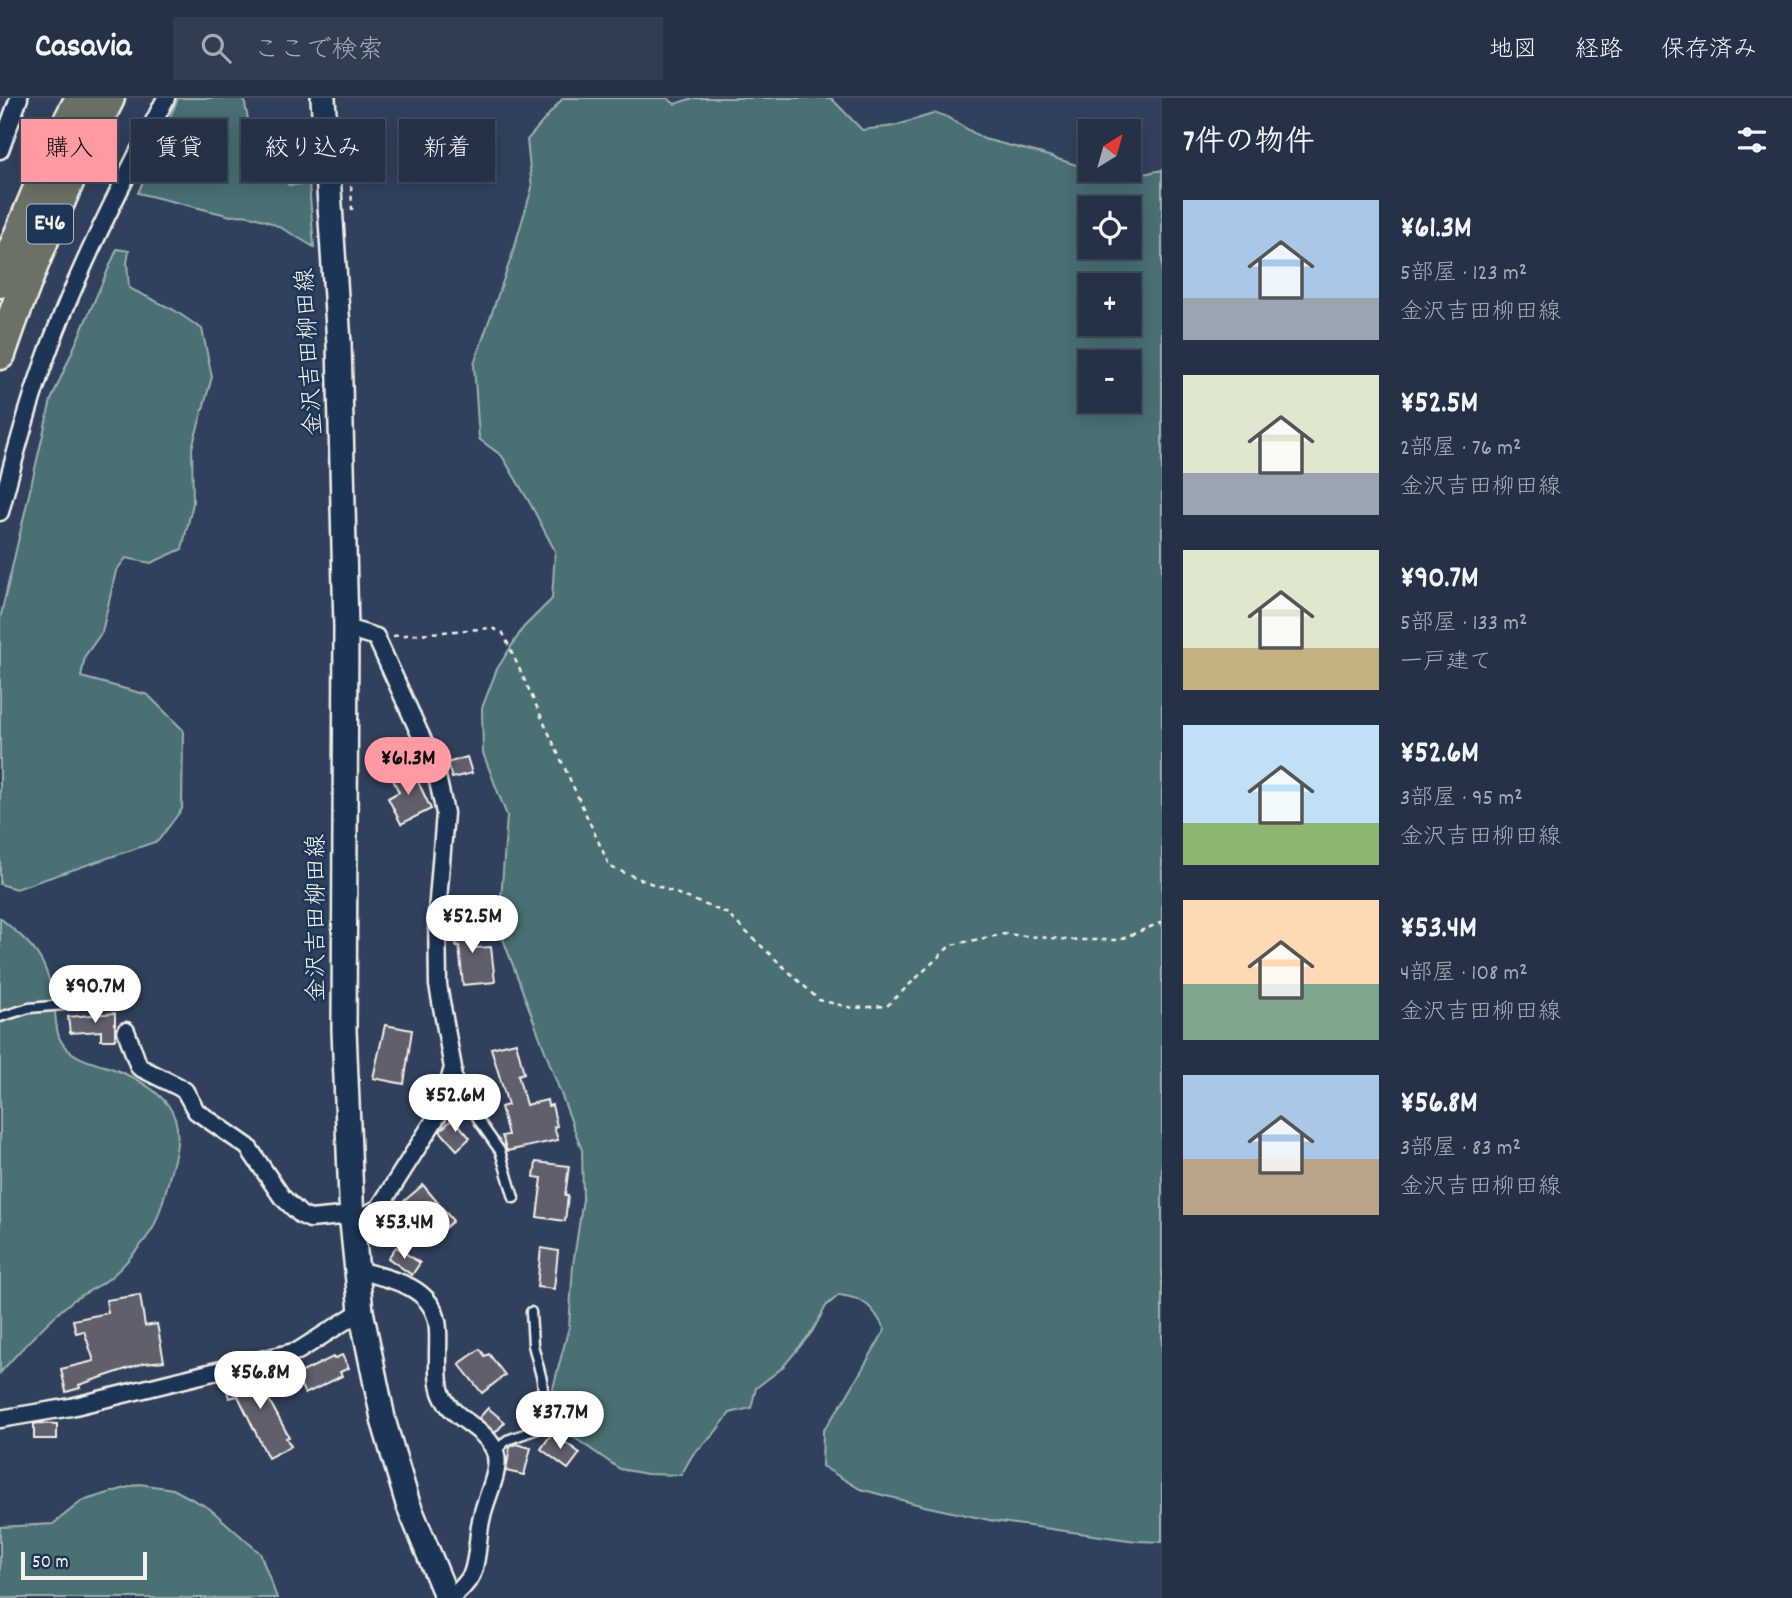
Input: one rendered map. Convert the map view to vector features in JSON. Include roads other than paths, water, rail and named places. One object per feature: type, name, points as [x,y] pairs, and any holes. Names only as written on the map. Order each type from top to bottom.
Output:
[{"type":"highway","name":"E46","points":[[76,119],[81,98]]},
{"type":"highway","name":"E46","points":[[96,119],[112,103]]},
{"type":"highway","name":"E46","points":[[0,282],[51,182]]},
{"type":"highway","name":"E46","points":[[0,354],[58,182]]},
{"type":"main road","name":"金沢吉田柳田線","points":[[323,98],[339,343],[346,628],[344,1030],[352,1219],[361,1311],[384,1423],[408,1504],[449,1598]]},
{"type":"street","points":[[0,150],[19,98]]},
{"type":"street","points":[[0,512],[39,374],[63,312],[166,98]]},
{"type":"street","points":[[126,1031],[139,1067],[185,1091],[196,1111],[248,1147],[282,1197],[301,1215],[310,1219],[352,1219],[379,1208],[441,1110],[453,1068],[438,985],[437,913],[445,813],[435,767],[376,637],[346,628]]},
{"type":"street","points":[[357,1270],[394,1280],[425,1296],[433,1307],[438,1323],[441,1393],[446,1404],[490,1443],[495,1452],[497,1464],[481,1518],[472,1574],[466,1584],[449,1598]]},
{"type":"street","points":[[0,1419],[71,1407],[298,1351],[361,1311]]},
{"type":"lane","points":[[73,119],[75,98]]},
{"type":"lane","points":[[0,1017],[29,1008],[76,1004]]},
{"type":"lane","points":[[453,1068],[479,1121],[500,1151],[514,1198]]},
{"type":"lane","points":[[495,1452],[507,1440],[546,1426],[542,1380],[533,1345],[531,1311]]}]
